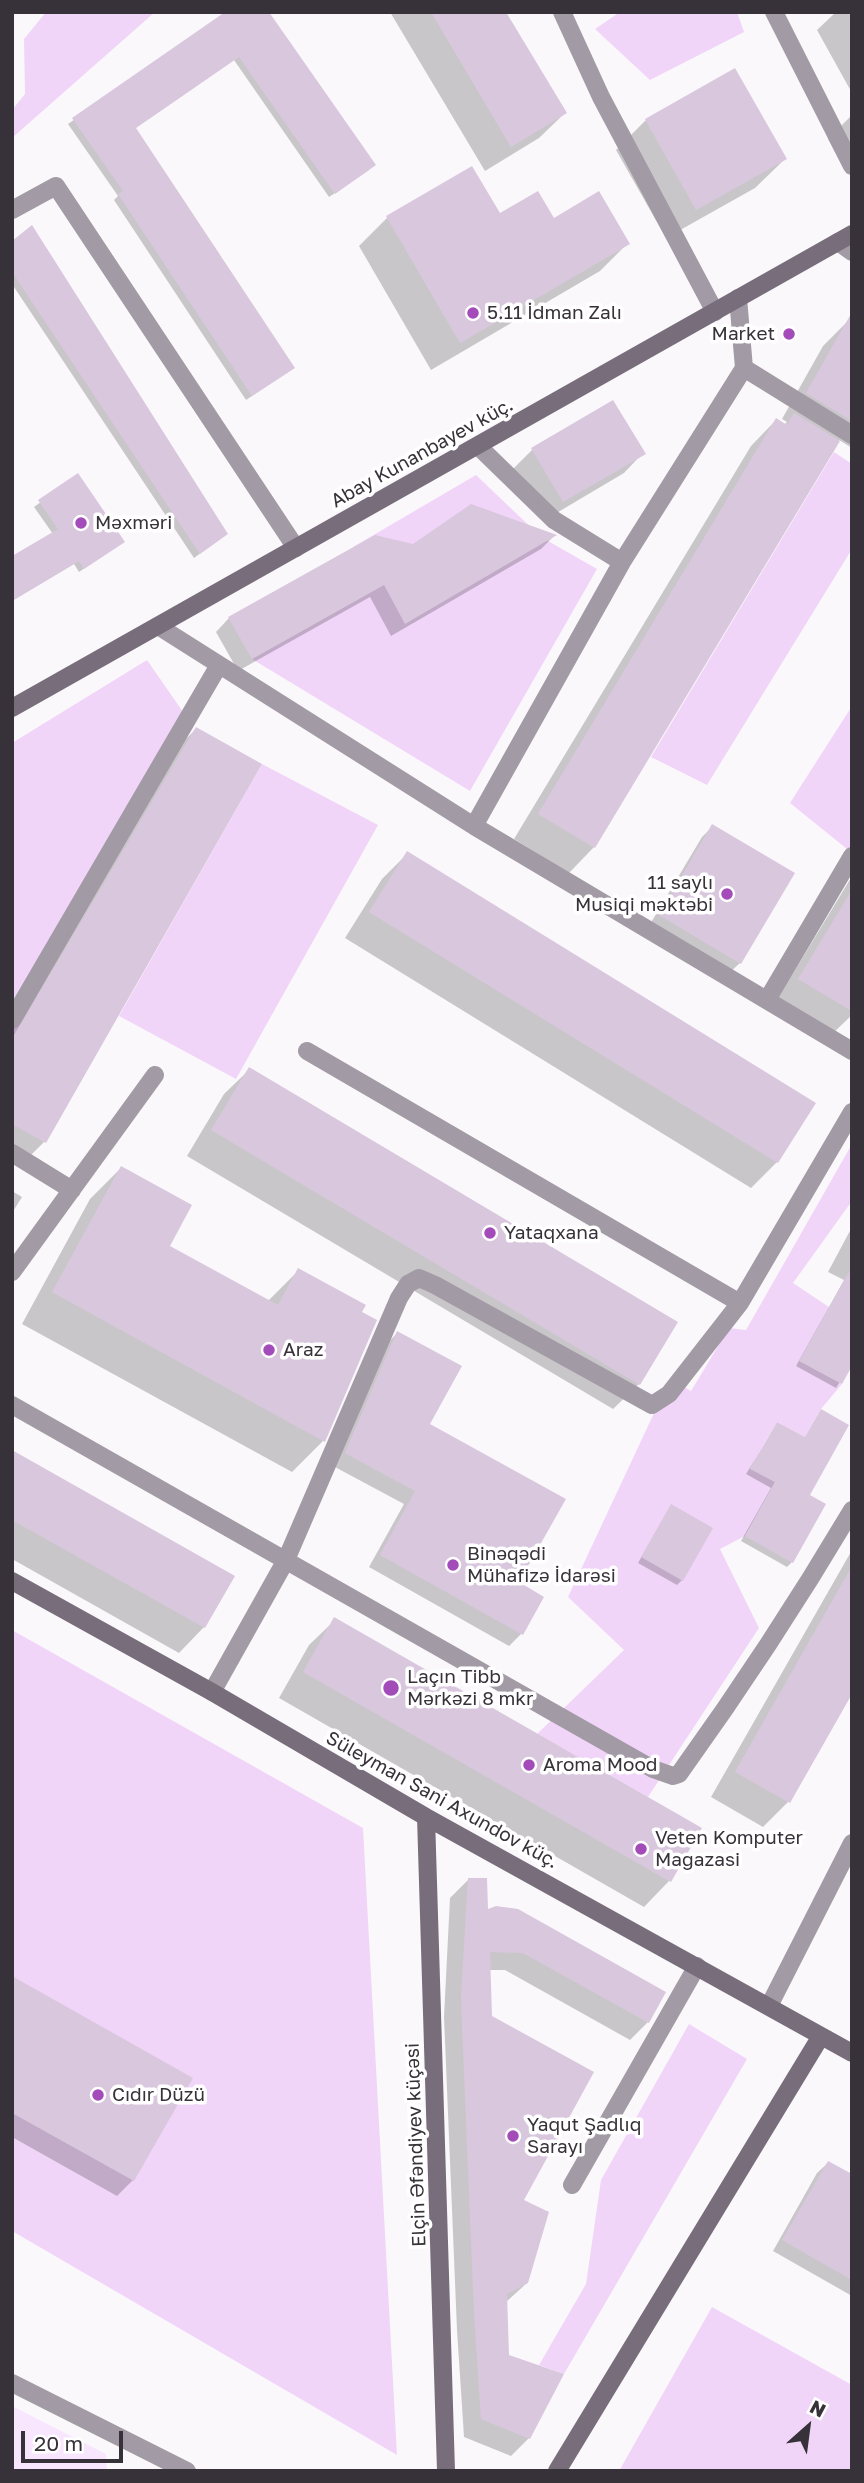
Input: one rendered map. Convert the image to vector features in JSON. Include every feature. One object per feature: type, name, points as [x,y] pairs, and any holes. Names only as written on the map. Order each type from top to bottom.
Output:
[{"type":"street","points":[[562,12],[600,97],[715,312]]},
{"type":"street","points":[[774,12],[852,166]]},
{"type":"street","points":[[12,210],[56,186],[296,548]]},
{"type":"street","name":"Abay Kunanbayev küç.","points":[[12,708],[738,299],[847,243]]},
{"type":"street","points":[[474,827],[622,562],[744,368],[738,299]]},
{"type":"street","points":[[744,368],[852,435]]},
{"type":"street","points":[[478,446],[554,520],[622,562]]},
{"type":"street","points":[[158,626],[474,827],[852,1051]]},
{"type":"street","points":[[12,1020],[219,665]]},
{"type":"street","points":[[767,1000],[852,856]]},
{"type":"street","points":[[307,1051],[740,1303]]},
{"type":"street","points":[[12,1272],[155,1075]]},
{"type":"street","points":[[212,1692],[286,1559],[399,1298],[408,1284],[419,1278],[435,1285],[652,1405],[669,1394],[740,1303],[852,1112]]},
{"type":"street","points":[[12,1153],[72,1190]]},
{"type":"street","points":[[12,1405],[653,1769],[673,1776],[679,1774],[743,1685],[852,1510]]},
{"type":"street","name":"Süleyman Sani Axundov küç.","points":[[12,1581],[212,1692],[426,1817],[852,2053]]},
{"type":"street","name":"Elçin Əfəndiyev küçəsi","points":[[426,1817],[446,2471]]},
{"type":"street","points":[[769,2006],[852,1843]]},
{"type":"street","points":[[572,2185],[697,1966]]},
{"type":"street","points":[[557,2471],[821,2036]]},
{"type":"street","points":[[12,2383],[187,2471]]},
{"type":"street","points":[[446,2445],[455,2471]]},
{"type":"shaded area","points":[[46,12],[155,12],[12,138],[12,110],[25,94],[24,39]]},
{"type":"shaded area","points":[[620,12],[737,12],[744,32],[650,80],[595,29]]},
{"type":"shaded area","points":[[834,452],[852,464],[852,549],[707,785],[651,757]]},
{"type":"shaded area","points":[[476,475],[541,537],[597,569],[470,791],[252,659],[376,589],[353,547]]},
{"type":"shaded area","points":[[147,660],[192,725],[12,1039],[12,743]]},
{"type":"shaded area","points":[[852,706],[852,853],[790,803]]},
{"type":"shaded area","points":[[262,764],[378,825],[236,1079],[119,1016]]},
{"type":"shaded area","points":[[852,1144],[852,1201],[793,1283],[829,1307],[800,1361],[842,1384],[821,1409],[805,1437],[777,1422],[750,1468],[775,1482],[745,1536],[720,1549],[759,1628],[648,1797],[537,1734],[624,1650],[568,1597],[670,1379],[691,1391],[729,1328],[746,1330]]},
{"type":"shaded area","points":[[12,1630],[363,1828],[397,2455],[12,2231]]},
{"type":"shaded area","points":[[689,2024],[747,2059],[564,2374],[539,2365],[586,2284],[601,2180]]},
{"type":"shaded area","points":[[712,2307],[852,2385],[852,2471],[619,2471]]},
{"type":"shaded area","points":[[12,2406],[106,2454],[107,2471],[12,2471]]},
{"type":"building","points":[[225,12],[269,12],[376,165],[335,194],[239,57],[136,128],[295,368],[252,396],[118,194],[123,191],[72,118]]},
{"type":"building","points":[[431,12],[506,12],[567,113],[511,147]]},
{"type":"building","points":[[735,68],[787,159],[696,210],[645,119]]},
{"type":"building","points":[[472,166],[500,213],[538,191],[554,218],[599,191],[630,244],[460,343],[386,216]]},
{"type":"building","points":[[32,225],[228,534],[200,554],[12,272],[12,241]]},
{"type":"building","points":[[852,312],[852,421],[806,393]]},
{"type":"building","points":[[613,400],[646,454],[563,502],[531,448]]},
{"type":"building","points":[[794,413],[840,441],[595,848],[538,814],[776,418],[787,425]]},
{"type":"building","points":[[78,473],[125,542],[84,569],[79,561],[12,601],[12,556],[58,529],[38,500]]},
{"type":"building","points":[[471,504],[557,535],[405,624],[384,585],[252,659],[228,617],[375,535],[413,544]]},
{"type":"building","points":[[196,727],[262,764],[46,1143],[12,1124],[12,1039]]},
{"type":"building","name":"11 saylı Musiqi məktəbi","points":[[712,824],[795,873],[741,964],[659,915]]},
{"type":"building","points":[[407,851],[816,1103],[778,1163],[369,912]]},
{"type":"building","points":[[852,890],[852,1011],[798,979]]},
{"type":"building","points":[[249,1067],[678,1322],[640,1385],[211,1130]]},
{"type":"building","points":[[121,1166],[192,1205],[170,1246],[278,1305],[298,1268],[366,1305],[362,1312],[377,1320],[325,1442],[52,1292]]},
{"type":"building","points":[[852,1267],[852,1366],[842,1384],[799,1361]]},
{"type":"building","points":[[397,1331],[462,1366],[430,1424],[566,1499],[519,1582],[544,1597],[523,1635],[380,1555],[415,1491],[345,1453]]},
{"type":"building","points":[[821,1409],[849,1425],[810,1495],[826,1504],[793,1563],[745,1536],[775,1482],[750,1469],[777,1422],[805,1437]]},
{"type":"building","points":[[12,1450],[235,1576],[205,1628],[12,1520]]},
{"type":"building","points":[[671,1504],[713,1528],[683,1581],[641,1557]]},
{"type":"building","points":[[852,1566],[852,1694],[790,1803],[735,1772]]},
{"type":"building","name":"Aroma Mood","points":[[334,1617],[702,1828],[671,1882],[303,1672]]},
{"type":"building","points":[[468,1878],[487,1878],[488,1909],[496,1906],[518,1909],[666,1992],[649,2023],[523,1953],[490,1952],[492,2016],[594,2072],[524,2200],[549,2212],[528,2283],[507,2294],[509,2355],[564,2374],[530,2439],[481,2419],[461,1998]]},
{"type":"building","name":"Cıdır Düzü","points":[[12,1976],[193,2078],[134,2181],[12,2113]]},
{"type":"building","points":[[828,2161],[852,2174],[852,2280],[782,2240]]},
{"type":"place","name":"5.11 İdman Zalı","points":[[473,313]]},
{"type":"place","name":"Market","points":[[789,334]]},
{"type":"place","name":"Məxməri","points":[[81,523]]},
{"type":"place","name":"11 saylı Musiqi məktəbi","points":[[727,894]]},
{"type":"place","name":"Yataqxana","points":[[490,1233]]},
{"type":"place","name":"Araz","points":[[269,1350]]},
{"type":"place","name":"Binəqədi Mühafizə İdarəsi","points":[[453,1565]]},
{"type":"place","name":"Laçın Tibb Mərkəzi 8 mkr","points":[[391,1688]]},
{"type":"place","name":"Aroma Mood","points":[[529,1765]]},
{"type":"place","name":"Veten Komputer Mağazasi","points":[[641,1849]]},
{"type":"place","name":"Cıdır Düzü","points":[[98,2095]]},
{"type":"place","name":"Yaqut Şadlıq Sarayı","points":[[513,2136]]}]
